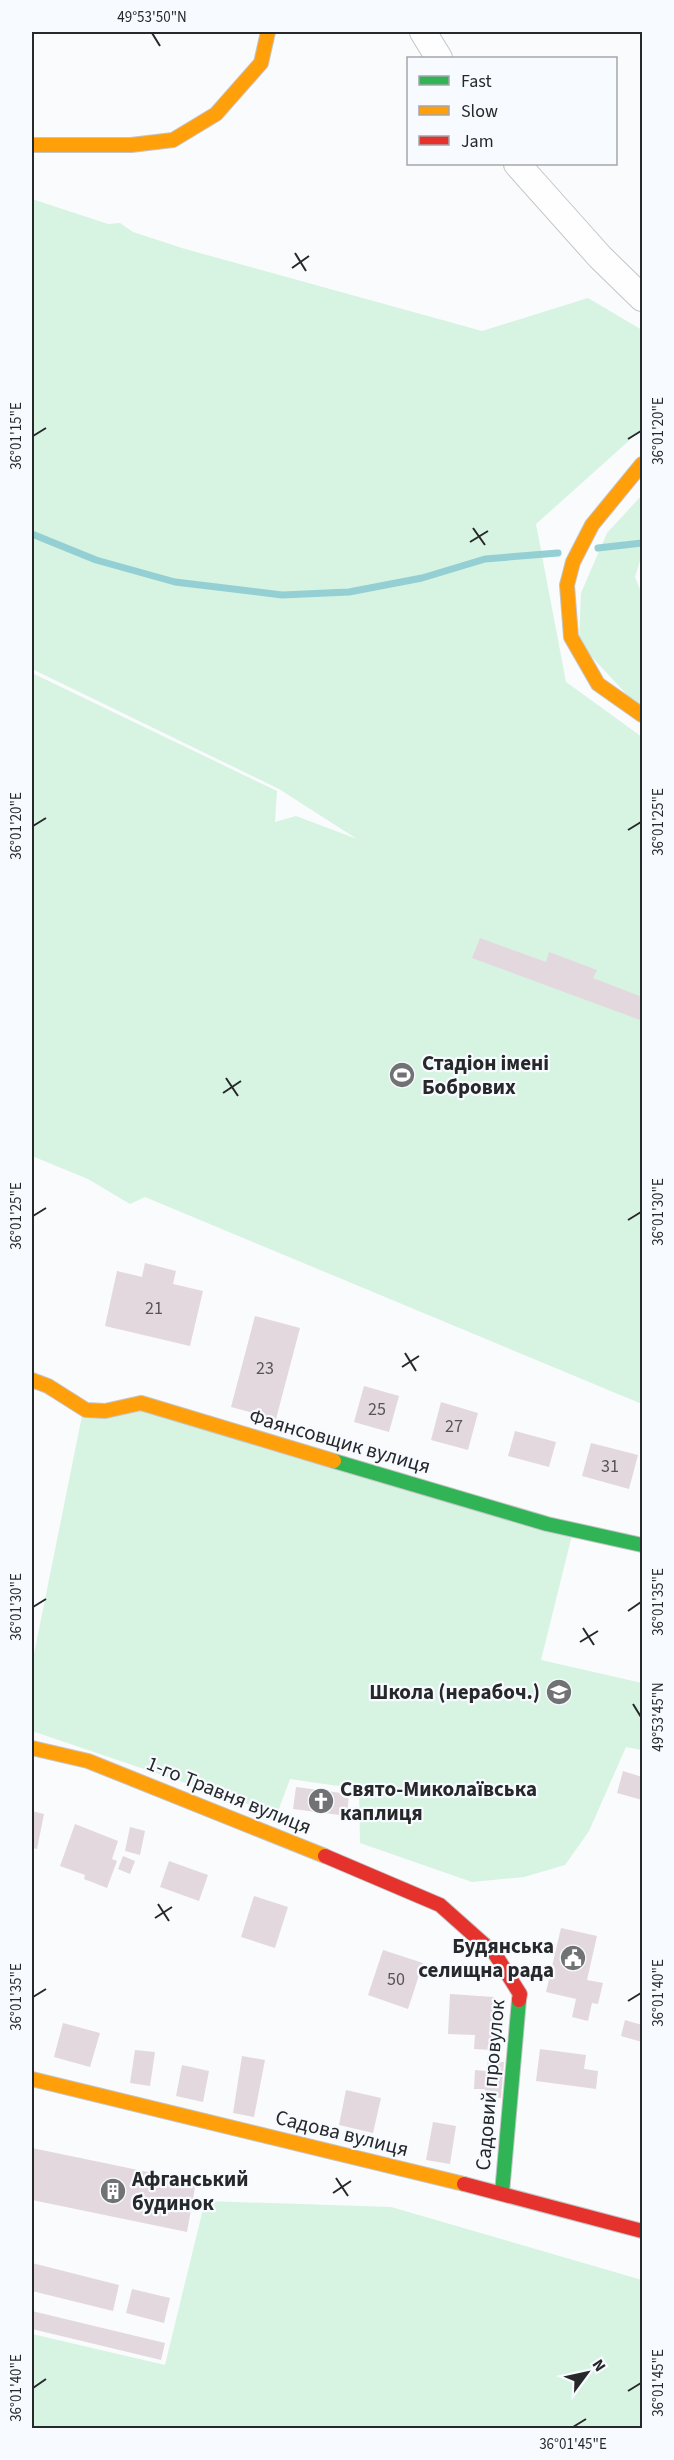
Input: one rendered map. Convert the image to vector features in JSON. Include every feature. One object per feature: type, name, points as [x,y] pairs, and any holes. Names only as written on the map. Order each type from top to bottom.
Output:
[{"type":"street","points":[[32,145],[131,145],[173,140],[216,114],[254,72],[261,63],[268,32]]},
{"type":"street","points":[[423,32],[438,57]]},
{"type":"street","points":[[517,165],[600,257],[642,298]]},
{"type":"street","points":[[642,464],[592,525],[573,562],[567,585],[571,637],[598,684],[642,715]]},
{"type":"street","name":"Фаянсовщик вулиця","points":[[32,1380],[79,1406],[94,1411],[141,1403],[547,1524],[642,1545]]},
{"type":"street","name":"1-го Травня вулиця","points":[[32,1748],[88,1761],[257,1828],[440,1905]]},
{"type":"street","name":"Садовий провулок","points":[[440,1905],[495,1954],[520,1994],[502,2193]]},
{"type":"street","name":"Садова вулиця","points":[[32,2079],[502,2193],[642,2230]]},
{"type":"green space","points":[[32,199],[108,224],[120,223],[133,232],[185,249],[482,331],[588,298],[642,330],[642,429],[536,524],[566,682],[642,737],[642,1404],[145,1197],[130,1204],[88,1179],[32,1156],[32,673],[277,791],[275,822],[296,816],[357,839],[279,789],[32,669]]},
{"type":"green space","points":[[642,495],[642,554],[635,577],[642,595],[642,711],[579,643],[581,593],[607,533]]},
{"type":"green space","points":[[142,1404],[572,1535],[541,1660],[642,1683],[642,1750],[626,1747],[589,1831],[565,1865],[524,1877],[472,1882],[360,1843],[359,1789],[290,1779],[277,1814],[32,1731],[32,1664],[82,1416]]},
{"type":"green space","points":[[205,2201],[391,2207],[642,2280],[642,2428],[32,2428],[32,2334],[165,2365]]},
{"type":"building","points":[[480,938],[546,962],[549,952],[597,970],[593,978],[642,997],[640,1020],[472,958]]},
{"type":"building","points":[[145,1263],[176,1271],[173,1284],[203,1291],[190,1346],[105,1326],[117,1271],[142,1277]]},
{"type":"building","points":[[255,1316],[300,1328],[276,1419],[231,1407]]},
{"type":"building","points":[[364,1386],[399,1396],[389,1432],[354,1422]]},
{"type":"building","points":[[441,1402],[478,1413],[468,1450],[431,1440]]},
{"type":"building","points":[[515,1431],[556,1442],[549,1467],[508,1456]]},
{"type":"building","points":[[591,1443],[638,1455],[629,1489],[582,1476]]},
{"type":"building","points":[[623,1771],[642,1777],[642,1800],[617,1793]]},
{"type":"building","name":"Свято-Миколаївська каплиця","points":[[296,1787],[349,1794],[347,1816],[293,1809]]},
{"type":"building","points":[[32,1811],[44,1814],[37,1849],[32,1848]]},
{"type":"building","points":[[75,1824],[118,1841],[112,1859],[117,1861],[107,1888],[84,1879],[85,1875],[60,1866]]},
{"type":"building","points":[[130,1827],[145,1831],[140,1855],[125,1851]]},
{"type":"building","points":[[123,1856],[135,1861],[130,1874],[118,1869]]},
{"type":"building","points":[[169,1861],[208,1875],[199,1901],[160,1887]]},
{"type":"building","points":[[254,1896],[288,1907],[275,1948],[241,1937]]},
{"type":"building","name":"Будянська селищна рада","points":[[561,1928],[597,1936],[587,1980],[603,1983],[598,2004],[592,2003],[588,2021],[572,2017],[576,1999],[546,1992]]},
{"type":"building","points":[[383,1950],[423,1963],[408,2009],[368,1995]]},
{"type":"building","points":[[450,1994],[494,1997],[491,2050],[474,2049],[475,2035],[448,2034]]},
{"type":"building","points":[[625,2020],[642,2025],[642,2042],[621,2036]]},
{"type":"building","points":[[63,2023],[100,2033],[90,2067],[54,2057]]},
{"type":"building","points":[[540,2049],[586,2055],[584,2069],[598,2071],[596,2089],[536,2081]]},
{"type":"building","points":[[135,2050],[155,2052],[150,2086],[130,2083]]},
{"type":"building","points":[[242,2056],[265,2060],[254,2117],[233,2113]]},
{"type":"building","points":[[488,2061],[504,2062],[501,2098],[485,2096],[485,2089],[474,2089],[475,2070],[486,2071]]},
{"type":"building","points":[[182,2065],[209,2071],[203,2102],[176,2096]]},
{"type":"building","points":[[346,2090],[381,2098],[373,2133],[339,2125]]},
{"type":"building","points":[[433,2122],[456,2126],[450,2164],[426,2160]]},
{"type":"building","name":"Афганський будинок","points":[[32,2148],[196,2182],[187,2232],[32,2200]]},
{"type":"building","points":[[32,2263],[119,2285],[113,2311],[32,2291]]},
{"type":"building","points":[[132,2289],[170,2298],[164,2323],[126,2313]]},
{"type":"building","points":[[32,2311],[165,2343],[161,2360],[32,2329]]},
{"type":"waterway","points":[[32,534],[96,560],[175,582],[282,595],[349,592],[422,578],[485,559],[558,553]]},
{"type":"waterway","points":[[598,548],[642,543]]},
{"type":"traffic: fast","points":[[334,1461],[547,1524],[642,1545]]},
{"type":"traffic: fast","points":[[502,2193],[519,2000]]},
{"type":"traffic: slow","points":[[32,145],[131,145],[173,140],[216,114],[261,63],[268,32]]},
{"type":"traffic: slow","points":[[642,464],[592,525],[573,562],[567,585],[571,637],[598,684],[642,715]]},
{"type":"traffic: slow","points":[[32,1380],[48,1386],[86,1410],[105,1411],[141,1403],[334,1461]]},
{"type":"traffic: slow","points":[[32,1748],[88,1761],[325,1856]]},
{"type":"traffic: slow","points":[[32,2079],[464,2184]]},
{"type":"traffic: jam","points":[[325,1856],[440,1905],[495,1954],[520,1994],[519,2000]]},
{"type":"traffic: jam","points":[[464,2184],[642,2231]]},
{"type":"place","name":"Стадіон імені Бобрових","points":[[402,1075]]},
{"type":"place","name":"Школа (нерабоч.)","points":[[559,1692]]},
{"type":"place","name":"Свято-Миколаївська каплиця","points":[[321,1801]]},
{"type":"place","name":"Будянська селищна рада","points":[[573,1958]]},
{"type":"place","name":"Афганський будинок","points":[[113,2191]]}]
